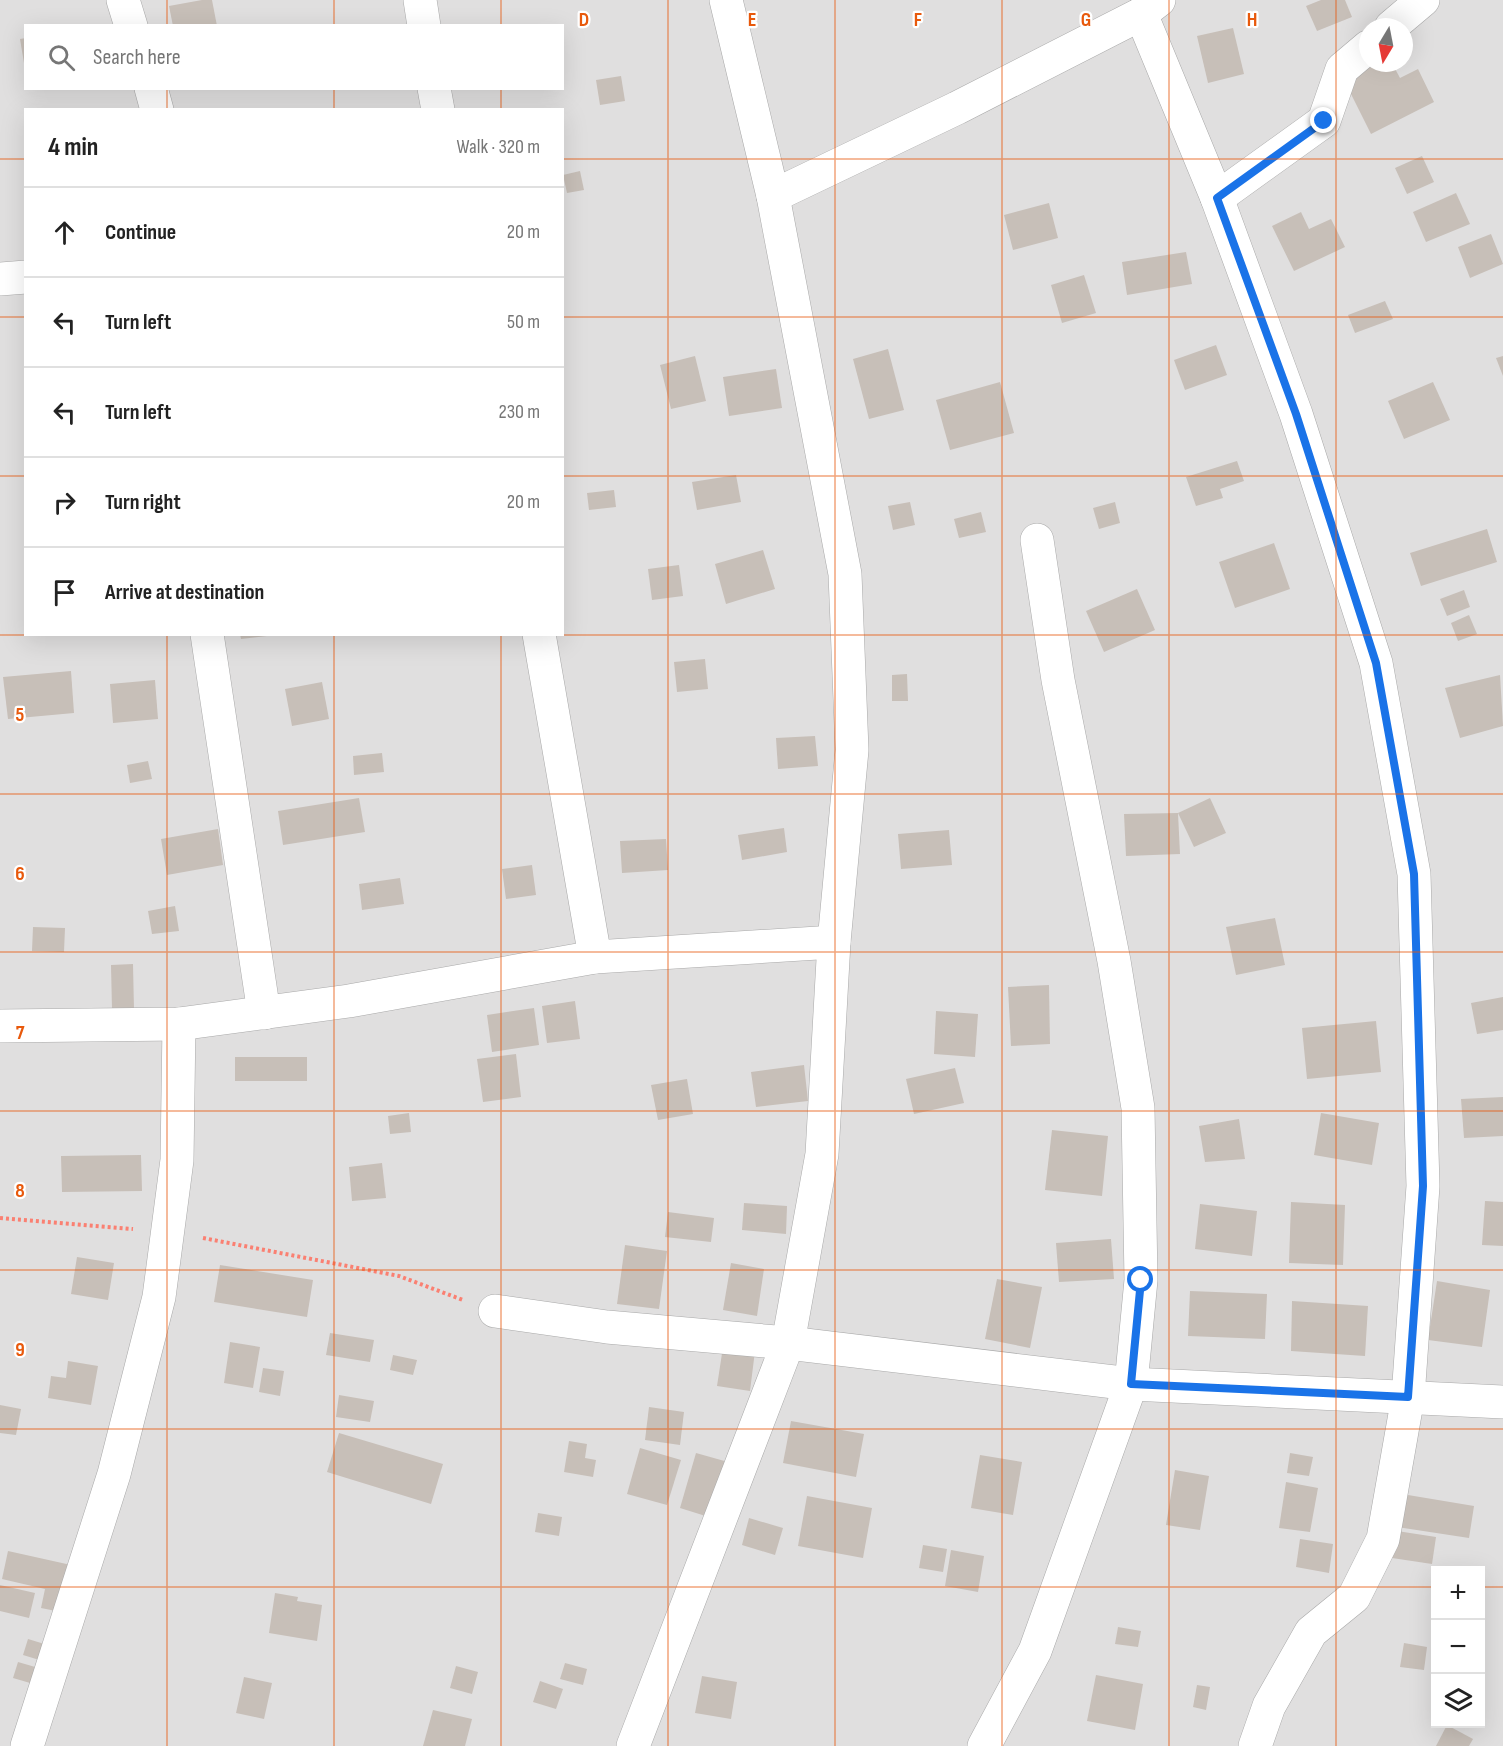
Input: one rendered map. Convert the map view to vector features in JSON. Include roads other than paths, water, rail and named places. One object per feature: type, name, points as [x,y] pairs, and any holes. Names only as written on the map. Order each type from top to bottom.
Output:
[{"type":"street","points":[[123,0],[131,24]]},
{"type":"street","points":[[420,0],[424,24]]},
{"type":"street","points":[[633,1746],[788,1343],[822,1154],[834,942],[852,750],[845,574],[773,196],[726,0]]},
{"type":"street","points":[[1402,18],[1423,0]]},
{"type":"street","points":[[773,196],[957,108],[1150,7],[1296,414],[1376,663],[1414,874],[1423,1186],[1408,1397],[1383,1539],[1354,1597],[1311,1632],[1269,1706],[1255,1746]]},
{"type":"street","points":[[1217,198],[1324,121],[1342,69],[1359,55]]},
{"type":"street","points":[[152,90],[156,108]]},
{"type":"street","points":[[434,90],[438,108]]},
{"type":"street","points":[[0,279],[24,277]]},
{"type":"street","points":[[984,1746],[1035,1651],[1131,1384],[1141,1280],[1138,1108],[1112,950],[1058,680],[1037,540]]},
{"type":"street","points":[[207,636],[264,1013]]},
{"type":"street","points":[[539,636],[595,957]]},
{"type":"street","points":[[0,1021],[179,1024],[349,1001],[595,957],[834,942]]},
{"type":"street","points":[[27,1746],[114,1474],[159,1297],[177,1160],[179,1024]]},
{"type":"street","points":[[495,1311],[607,1327],[788,1343],[1131,1384],[1503,1402]]}]
